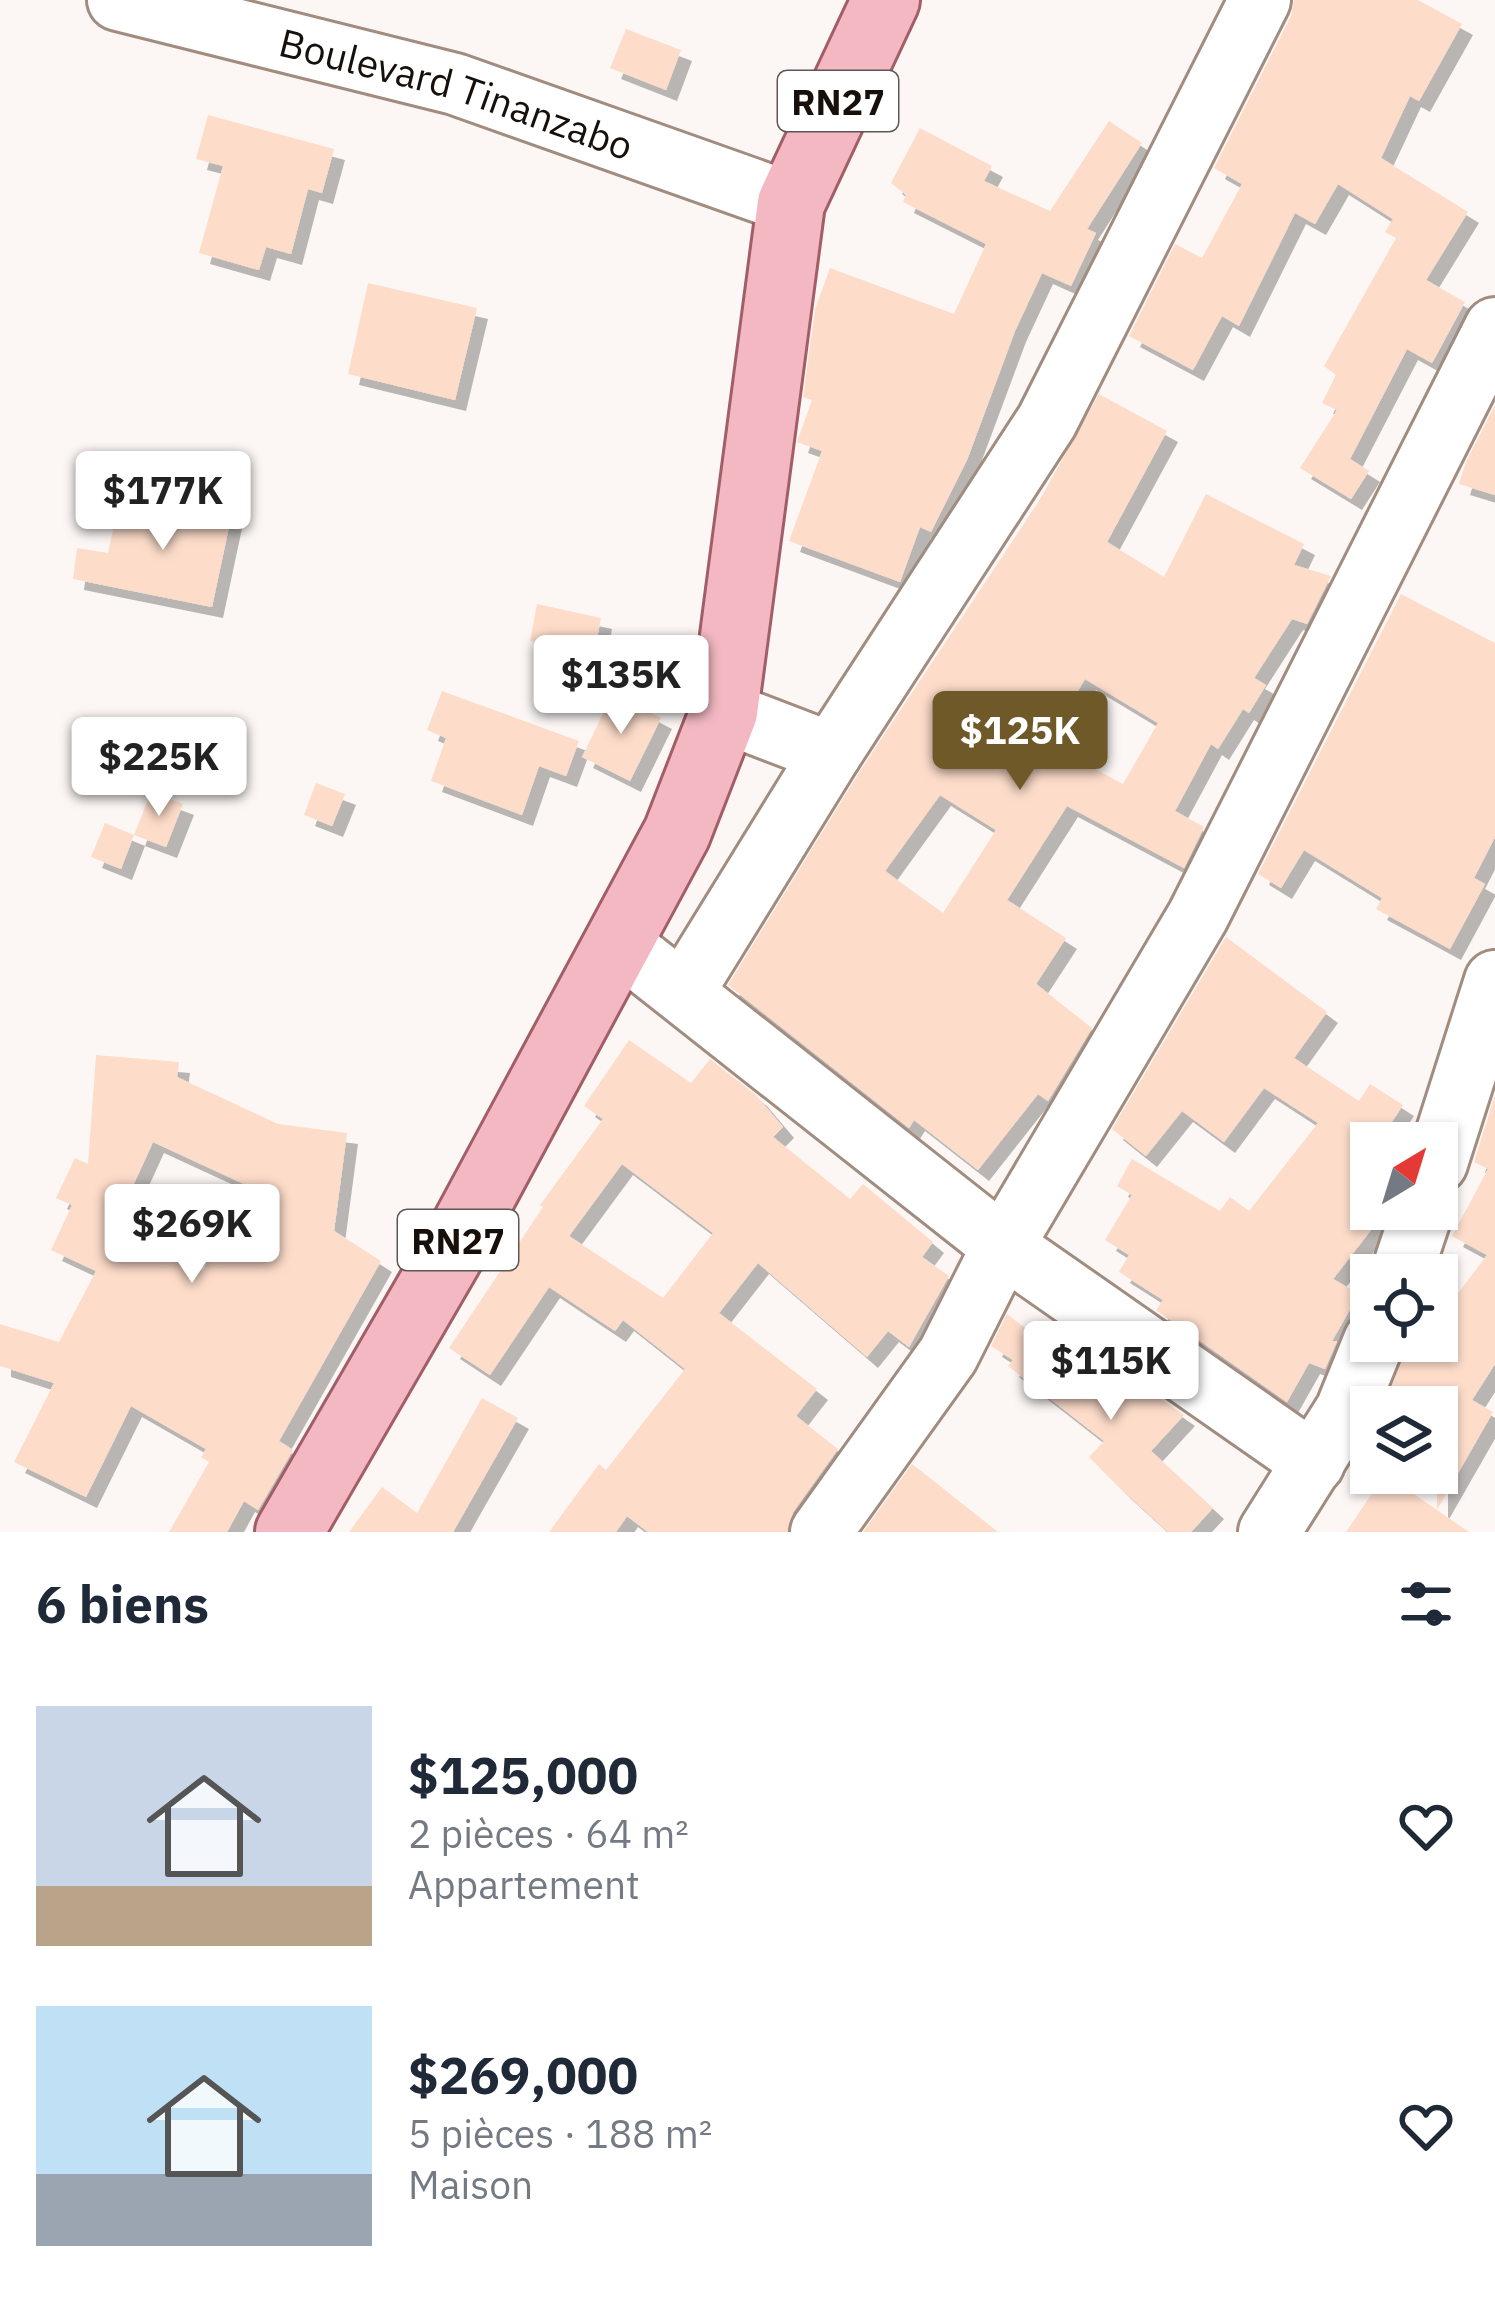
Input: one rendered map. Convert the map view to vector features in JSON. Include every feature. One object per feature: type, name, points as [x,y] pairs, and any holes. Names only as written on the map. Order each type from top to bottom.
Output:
[{"type":"main road","name":"RN27","points":[[289,1532],[452,1251],[677,833],[724,712],[791,202],[886,0]]},
{"type":"street","name":"Boulevard Tinanzabo","points":[[118,0],[455,84],[791,202]]},
{"type":"street","points":[[684,991],[830,753],[1047,421],[1260,0]]},
{"type":"street","points":[[820,1532],[948,1355],[1004,1246],[1198,916],[1495,328]]},
{"type":"street","points":[[724,712],[830,753]]},
{"type":"street","points":[[619,943],[1004,1246],[1314,1463]]},
{"type":"street","points":[[1450,1122],[1495,981]]},
{"type":"street","points":[[1269,1532],[1346,1410],[1365,1362]]},
{"type":"building","points":[[1294,0],[1418,0],[1462,24],[1419,101],[1410,96],[1381,158],[1468,212],[1426,280],[1465,302],[1432,363],[1407,349],[1350,459],[1369,471],[1351,499],[1300,468],[1337,410],[1322,403],[1336,375],[1324,366],[1396,238],[1385,232],[1393,219],[1338,184],[1315,224],[1295,213],[1239,326],[1222,316],[1193,370],[1129,336],[1175,244],[1202,258],[1242,184],[1214,168],[1291,16]]},
{"type":"building","points":[[626,29],[681,50],[666,90],[610,68]]},
{"type":"building","points":[[208,115],[334,149],[322,193],[308,189],[291,254],[266,247],[259,270],[199,253],[223,166],[196,159]]},
{"type":"building","points":[[1109,121],[1142,143],[1087,229],[1096,233],[1071,286],[1042,273],[967,460],[931,532],[920,527],[900,582],[789,541],[822,451],[797,442],[812,400],[803,397],[815,309],[830,268],[954,314],[986,244],[903,202],[906,195],[891,183],[920,128],[992,166],[984,181],[1050,211]]},
{"type":"building","points":[[368,283],[477,308],[455,400],[348,374]]},
{"type":"building","points":[[1099,394],[1167,431],[1107,542],[1164,577],[1206,494],[1304,544],[1294,565],[1331,576],[1307,624],[1292,619],[1254,678],[1266,685],[1249,713],[1243,709],[1218,749],[1211,744],[1175,811],[1204,827],[1184,868],[1067,806],[1007,900],[1066,938],[1036,984],[1092,1028],[1048,1101],[1038,1094],[978,1170],[914,1120],[909,1128],[728,985],[860,771],[1039,501]],"holes":[[[1085,679],[1158,723],[1123,784],[1047,743]],[[940,795],[996,830],[943,913],[885,871]]]},
{"type":"building","points":[[1495,405],[1495,495],[1459,484]]},
{"type":"building","points":[[178,497],[233,508],[212,607],[73,579],[77,548],[108,553],[118,507],[173,518]]},
{"type":"building","points":[[1401,594],[1495,643],[1495,837],[1474,878],[1485,884],[1450,949],[1376,909],[1382,898],[1304,850],[1281,888],[1258,874]]},
{"type":"building","points":[[537,604],[601,618],[594,654],[530,641]]},
{"type":"building","points":[[442,691],[579,741],[566,776],[539,766],[522,815],[431,781],[446,738],[427,730]]},
{"type":"building","points":[[613,693],[661,718],[630,781],[582,757]]},
{"type":"building","points":[[316,783],[345,794],[332,826],[304,815]]},
{"type":"building","points":[[151,792],[183,804],[166,847],[134,835]]},
{"type":"building","points":[[105,823],[134,835],[121,869],[91,857]]},
{"type":"building","points":[[1226,937],[1327,1012],[1294,1058],[1359,1101],[1370,1084],[1403,1105],[1392,1122],[1350,1122],[1350,1230],[1371,1230],[1333,1279],[1350,1289],[1350,1310],[1332,1341],[1337,1341],[1325,1369],[1309,1363],[1287,1402],[1156,1310],[1163,1300],[1119,1272],[1129,1255],[1105,1240],[1132,1195],[1117,1186],[1132,1159],[1220,1211],[1230,1197],[1249,1211],[1318,1123],[1264,1088],[1224,1142],[1182,1111],[1146,1156],[1112,1129]]},
{"type":"building","points":[[629,1040],[691,1083],[710,1059],[756,1095],[783,1127],[773,1137],[850,1199],[863,1184],[933,1242],[922,1257],[949,1276],[909,1347],[888,1331],[867,1357],[758,1263],[719,1313],[817,1389],[796,1416],[838,1449],[793,1512],[787,1532],[648,1532],[627,1516],[616,1532],[549,1532],[599,1464],[606,1470],[685,1369],[623,1320],[615,1331],[549,1287],[490,1375],[449,1348],[543,1207],[540,1205],[603,1119],[584,1106]],"holes":[[[622,1164],[713,1233],[663,1298],[569,1236]]]},
{"type":"building","points":[[96,1055],[179,1062],[177,1077],[278,1124],[347,1133],[334,1231],[381,1261],[279,1441],[293,1450],[258,1510],[244,1501],[227,1532],[169,1532],[209,1462],[201,1457],[206,1449],[131,1406],[86,1497],[14,1462],[54,1383],[0,1366],[0,1324],[59,1342],[96,1271],[51,1250],[72,1205],[56,1198],[75,1158],[88,1164]],"holes":[[[153,1142],[244,1184],[203,1271],[115,1225]]]},
{"type":"building","points":[[1495,1095],[1495,1364],[1472,1400],[1493,1412],[1458,1473],[1458,1386],[1392,1386],[1401,1362],[1458,1362],[1458,1293],[1487,1255],[1452,1236],[1488,1169],[1474,1162]]},
{"type":"building","points":[[1007,1314],[1070,1363],[1084,1345],[1184,1415],[1151,1451],[1213,1508],[1191,1532],[1168,1532],[1120,1488],[1089,1457],[1104,1441],[1008,1366],[1013,1360],[991,1346]]},
{"type":"building","points":[[482,1398],[518,1418],[453,1532],[349,1532],[382,1487],[417,1513]]},
{"type":"building","points":[[912,1464],[935,1482],[998,1532],[863,1532]]},
{"type":"building","points":[[1372,1494],[1414,1494],[1469,1532],[1346,1532]]}]
